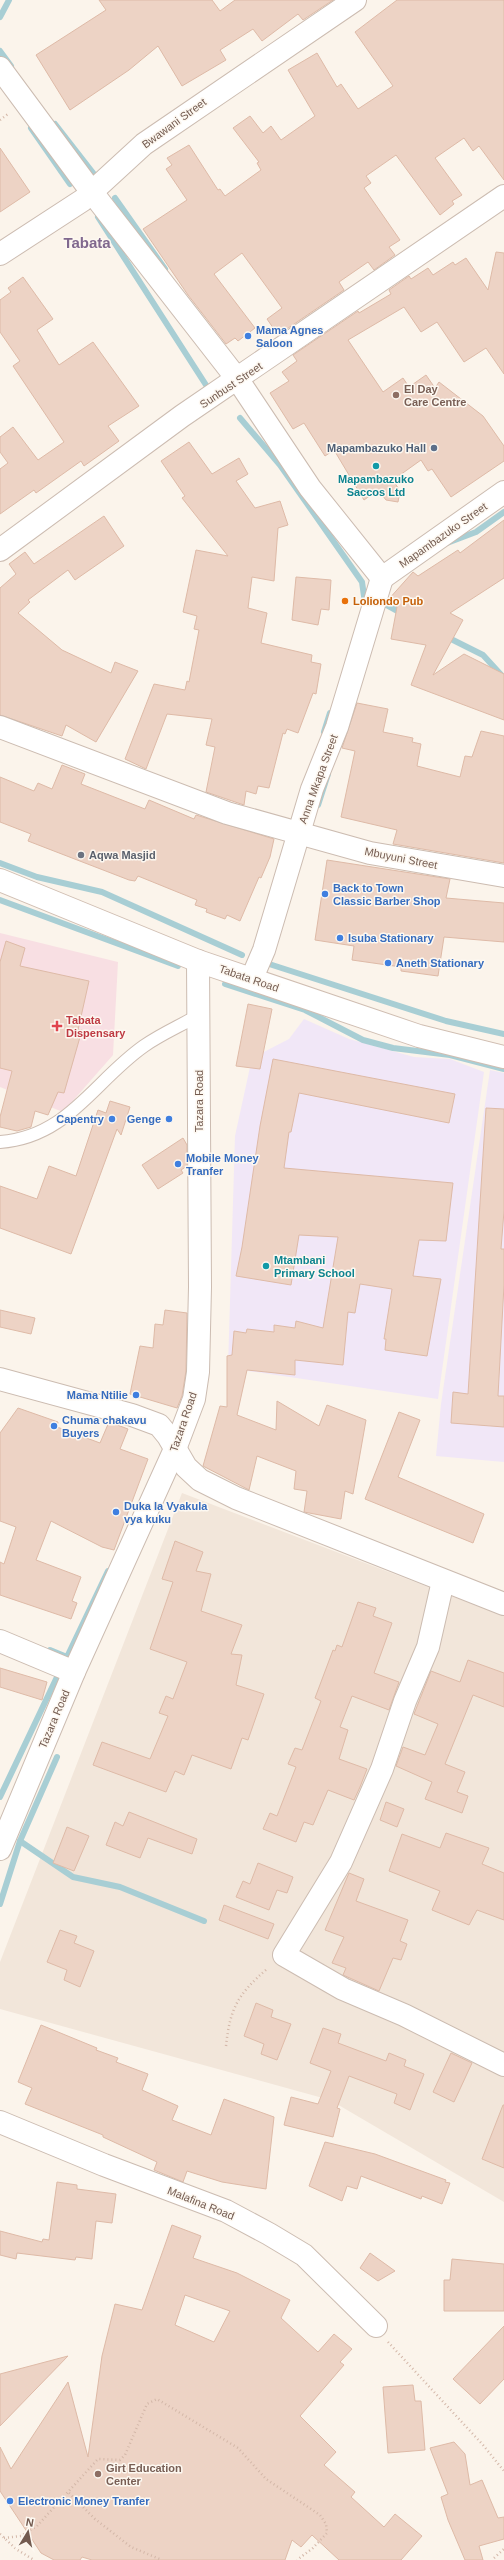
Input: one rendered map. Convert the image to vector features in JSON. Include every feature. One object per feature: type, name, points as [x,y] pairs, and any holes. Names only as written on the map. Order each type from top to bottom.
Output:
[{"type":"street","name":"Bwawani Street","points":[[0,254],[82,200],[144,144],[217,92],[354,0]]},
{"type":"street","points":[[0,68],[91,191],[238,380],[310,488],[382,578]]},
{"type":"street","name":"Sunbust Street","points":[[0,550],[182,416],[238,380],[504,196]]},
{"type":"street","name":"Mapambazuko Street","points":[[382,578],[504,492]]},
{"type":"street","name":"Anna Mkapa Street","points":[[252,978],[264,950],[312,789],[337,727],[382,578]]},
{"type":"street","name":"Mbuyuni Street","points":[[0,727],[227,813],[370,853],[504,876]]},
{"type":"street","name":"Tabata Road","points":[[0,880],[198,961],[252,978],[419,1036],[504,1057]]},
{"type":"street","name":"Tazara Road","points":[[0,1849],[74,1672],[175,1448],[194,1399],[198,1372],[200,1102],[197,1016],[198,961]]},
{"type":"street","points":[[0,1379],[132,1414],[159,1425],[175,1448],[186,1468],[200,1480],[236,1498],[504,1604]]},
{"type":"street","points":[[443,1581],[428,1647],[405,1701],[382,1769],[341,1862],[284,1955],[343,1989],[404,2015],[504,2064]]},
{"type":"street","points":[[0,1641],[74,1672]]},
{"type":"street","name":"Malafina Road","points":[[0,2122],[104,2165],[226,2211],[269,2234],[304,2255],[376,2326]]},
{"type":"lane","points":[[0,1142],[16,1140],[48,1129],[144,1046],[197,1016]]},
{"type":"path","points":[[226,2046],[229,2022],[238,1999],[284,1955]]},
{"type":"path","points":[[376,2326],[436,2396],[483,2445],[504,2471]]},
{"type":"path","points":[[4,2538],[21,2536],[37,2526],[69,2493],[98,2458],[115,2461],[125,2455],[147,2404],[157,2399],[238,2448],[266,2479],[320,2515],[326,2524],[327,2532],[297,2560]]},
{"type":"path","points":[[69,2493],[95,2519],[131,2547],[162,2560]]},
{"type":"path","points":[[0,2534],[34,2560]]},
{"type":"path","points":[[494,2558],[504,2549]]},
{"type":"path","points":[[303,2555],[306,2560]]},
{"type":"shaded area","name":"Tabata Dispensary","points":[[0,933],[118,962],[113,1055],[63,1112],[0,1087]]},
{"type":"shaded area","points":[[304,1019],[349,1039],[414,1057],[450,1059],[484,1072],[438,1399],[228,1368],[235,1136],[252,1058],[289,1039]]},
{"type":"shaded area","points":[[490,1070],[504,1073],[504,1462],[436,1456],[441,1404]]},
{"type":"shaded area","points":[[182,1493],[504,1616],[504,2202],[330,2100],[0,2009],[0,1962]]},
{"type":"building","points":[[99,0],[212,0],[220,11],[235,0],[333,0],[303,20],[298,14],[262,41],[253,29],[220,50],[226,60],[182,86],[158,46],[129,70],[70,110],[36,55],[106,10]]},
{"type":"building","points":[[397,0],[504,0],[504,180],[479,146],[473,151],[464,138],[435,158],[462,195],[452,201],[454,204],[440,215],[396,155],[366,176],[371,183],[364,188],[400,240],[389,247],[395,255],[374,270],[368,262],[339,282],[344,290],[278,335],[267,319],[282,308],[242,253],[214,274],[255,328],[238,341],[235,338],[226,344],[188,295],[143,229],[187,200],[166,169],[172,165],[167,158],[189,145],[218,190],[220,189],[225,196],[261,170],[257,163],[259,162],[233,128],[250,116],[263,133],[271,126],[281,140],[315,116],[288,70],[317,53],[337,87],[341,84],[358,109],[393,86],[355,32]]},
{"type":"building","points":[[0,148],[30,192],[0,212]]},
{"type":"building","points":[[496,252],[504,253],[504,374],[486,348],[464,362],[437,322],[421,332],[404,307],[348,340],[383,392],[403,378],[409,387],[426,375],[435,388],[439,382],[483,416],[504,446],[504,461],[451,497],[432,469],[428,471],[421,460],[393,480],[400,491],[398,502],[386,500],[378,490],[364,500],[334,450],[325,456],[304,423],[293,429],[270,393],[289,381],[282,372],[297,361],[293,355],[358,311],[359,313],[391,294],[389,290],[409,276],[411,279],[428,268],[433,275],[453,262],[455,265],[466,258],[488,290]]},
{"type":"building","points":[[23,277],[53,319],[37,330],[59,365],[93,342],[139,406],[108,426],[119,441],[84,466],[81,461],[36,493],[34,490],[0,514],[0,469],[8,463],[0,452],[0,437],[13,427],[38,460],[64,442],[13,366],[20,361],[0,332],[0,300],[11,292],[8,288]]},
{"type":"building","points":[[189,442],[212,474],[239,458],[248,474],[236,481],[255,508],[280,501],[288,525],[278,528],[274,581],[252,577],[248,608],[267,613],[261,643],[312,655],[311,662],[321,664],[316,694],[313,693],[298,733],[287,729],[285,734],[283,733],[269,788],[258,786],[256,794],[246,791],[244,805],[206,792],[215,747],[206,745],[212,719],[167,714],[146,769],[125,759],[154,684],[185,690],[187,681],[189,682],[199,630],[194,629],[197,616],[183,612],[196,550],[228,556],[182,498],[185,496],[161,461]]},
{"type":"building","points":[[104,516],[124,546],[75,580],[68,570],[28,600],[30,602],[18,613],[62,650],[111,673],[115,662],[138,671],[96,742],[66,725],[62,736],[0,715],[0,588],[16,574],[9,564],[25,552],[34,564]]},
{"type":"building","points":[[504,520],[504,578],[450,613],[463,620],[433,675],[464,654],[504,674],[504,720],[411,685],[426,645],[391,639],[397,607],[388,600],[413,572],[418,576],[458,550],[460,553]]},
{"type":"building","points":[[296,577],[331,580],[329,610],[321,609],[318,625],[292,620]]},
{"type":"building","points":[[357,703],[388,709],[383,732],[413,738],[412,742],[421,744],[417,766],[460,777],[465,756],[472,757],[481,731],[504,736],[504,863],[393,844],[397,830],[341,817],[355,751],[342,748]]},
{"type":"building","points":[[62,765],[85,774],[81,784],[145,809],[149,800],[194,819],[196,815],[274,839],[270,857],[261,878],[259,877],[240,921],[227,915],[225,919],[206,912],[207,909],[195,905],[197,900],[138,876],[135,881],[129,880],[28,841],[31,834],[0,822],[0,777],[34,791],[38,783],[52,789]]},
{"type":"building","points":[[327,860],[450,879],[446,898],[504,903],[504,942],[444,937],[438,976],[401,971],[401,967],[352,960],[354,946],[315,940]]},
{"type":"building","name":"Tabata Dispensary","points":[[6,941],[25,948],[20,966],[89,981],[78,1030],[82,1030],[64,1093],[58,1092],[48,1115],[35,1111],[31,1127],[17,1131],[0,1127],[0,1117],[12,1071],[0,1068],[0,962]]},
{"type":"building","points":[[248,1004],[272,1009],[260,1069],[236,1066]]},
{"type":"building","points":[[273,1059],[455,1094],[449,1123],[299,1093],[291,1132],[289,1132],[284,1168],[453,1183],[446,1241],[419,1240],[413,1276],[441,1279],[427,1356],[385,1350],[386,1339],[384,1339],[392,1289],[360,1284],[355,1313],[348,1312],[343,1365],[295,1360],[295,1375],[247,1370],[237,1415],[276,1430],[277,1401],[319,1426],[327,1405],[366,1420],[353,1494],[345,1491],[341,1519],[304,1512],[307,1491],[294,1489],[296,1471],[257,1456],[249,1490],[203,1466],[220,1406],[227,1407],[227,1356],[232,1355],[234,1331],[246,1333],[247,1329],[274,1332],[274,1325],[295,1328],[296,1321],[323,1328],[338,1237],[299,1235],[291,1285],[236,1276],[242,1247],[260,1126]]},
{"type":"building","points":[[110,1101],[130,1107],[121,1135],[117,1129],[71,1254],[0,1228],[0,1186],[37,1199],[49,1166],[76,1176],[98,1110],[106,1113]]},
{"type":"building","points":[[486,1108],[504,1109],[504,1211],[501,1249],[504,1249],[504,1285],[498,1396],[504,1396],[504,1427],[451,1423],[453,1392],[468,1394]]},
{"type":"building","points":[[183,1138],[187,1145],[187,1166],[181,1170],[183,1173],[158,1189],[142,1165]]},
{"type":"building","points":[[0,1310],[35,1318],[31,1334],[0,1327]]},
{"type":"building","points":[[165,1310],[187,1313],[186,1371],[182,1396],[177,1408],[130,1394],[140,1346],[153,1348],[155,1324],[163,1325]]},
{"type":"building","points":[[18,1408],[58,1422],[57,1427],[100,1443],[109,1422],[128,1429],[120,1449],[148,1459],[114,1550],[102,1547],[51,1521],[36,1560],[81,1577],[72,1601],[77,1603],[71,1619],[0,1595],[0,1562],[4,1564],[16,1527],[0,1521],[0,1433]]},
{"type":"building","points":[[399,1412],[420,1420],[398,1477],[484,1514],[473,1543],[365,1499]]},
{"type":"building","points":[[175,1541],[203,1552],[196,1571],[211,1574],[201,1611],[242,1625],[231,1654],[242,1655],[236,1685],[264,1694],[248,1740],[242,1738],[231,1769],[192,1755],[184,1775],[175,1771],[166,1792],[93,1765],[102,1742],[150,1759],[168,1716],[159,1713],[166,1696],[173,1699],[187,1662],[150,1649],[173,1582],[162,1579]]},
{"type":"building","points":[[358,1602],[376,1608],[373,1616],[392,1623],[374,1673],[399,1682],[389,1710],[352,1696],[340,1727],[348,1730],[339,1759],[367,1769],[354,1800],[328,1790],[313,1825],[304,1822],[296,1842],[263,1829],[270,1813],[277,1816],[296,1767],[288,1764],[295,1748],[302,1750],[321,1701],[315,1698],[333,1650],[335,1651],[337,1645],[342,1647]]},
{"type":"building","points":[[468,1660],[504,1673],[504,1707],[473,1695],[445,1764],[465,1772],[457,1792],[468,1796],[462,1813],[425,1799],[432,1782],[396,1766],[403,1747],[425,1755],[438,1724],[414,1714],[431,1671],[460,1682]]},
{"type":"building","points":[[0,1668],[47,1682],[42,1700],[0,1687]]},
{"type":"building","points":[[386,1802],[404,1809],[397,1827],[380,1820]]},
{"type":"building","points":[[129,1812],[197,1839],[192,1854],[148,1838],[140,1858],[106,1845],[115,1822],[123,1826]]},
{"type":"building","points":[[67,1827],[89,1836],[74,1871],[53,1863]]},
{"type":"building","points":[[446,1833],[489,1848],[482,1864],[504,1873],[504,1920],[477,1910],[469,1925],[432,1910],[440,1891],[389,1871],[402,1834],[440,1848]]},
{"type":"building","points":[[258,1863],[293,1877],[287,1893],[277,1890],[269,1910],[236,1897],[243,1881],[250,1884]]},
{"type":"building","points":[[349,1873],[364,1879],[356,1901],[408,1920],[400,1941],[407,1944],[401,1960],[393,1958],[379,1991],[343,1975],[346,1968],[332,1963],[344,1937],[325,1930]]},
{"type":"building","points":[[224,1905],[274,1924],[268,1939],[219,1920]]},
{"type":"building","points":[[60,1930],[77,1936],[74,1943],[94,1951],[80,1987],[64,1980],[67,1970],[47,1962]]},
{"type":"building","points":[[256,2003],[273,2010],[271,2017],[291,2024],[277,2060],[261,2054],[264,2044],[244,2036]]},
{"type":"building","points":[[41,2025],[97,2048],[96,2050],[118,2058],[116,2062],[148,2074],[142,2090],[178,2106],[172,2120],[211,2135],[224,2099],[274,2117],[266,2189],[222,2182],[187,2171],[183,2182],[154,2170],[157,2162],[103,2137],[103,2135],[25,2104],[32,2088],[18,2082]]},
{"type":"building","points":[[323,2028],[341,2034],[338,2043],[386,2061],[389,2053],[406,2060],[404,2066],[424,2074],[410,2110],[394,2103],[397,2094],[349,2076],[337,2108],[340,2109],[333,2137],[284,2125],[291,2097],[318,2104],[331,2071],[310,2063]]},
{"type":"building","points":[[451,2053],[472,2063],[454,2102],[433,2092]]},
{"type":"building","points":[[504,2105],[504,2168],[482,2159]]},
{"type":"building","points":[[325,2142],[375,2154],[446,2180],[445,2182],[450,2183],[442,2204],[422,2196],[421,2199],[361,2176],[357,2189],[347,2186],[342,2201],[309,2186]]},
{"type":"building","points":[[57,2182],[77,2185],[77,2189],[116,2194],[112,2223],[96,2221],[92,2259],[76,2257],[75,2260],[17,2253],[16,2259],[0,2255],[0,2231],[42,2242],[43,2239],[49,2240]]},
{"type":"building","points":[[172,2225],[201,2236],[193,2258],[237,2273],[290,2300],[281,2318],[318,2352],[334,2334],[352,2349],[340,2362],[344,2365],[300,2416],[336,2452],[324,2465],[355,2492],[351,2497],[384,2527],[395,2514],[422,2536],[401,2560],[339,2560],[312,2535],[301,2547],[292,2540],[285,2560],[92,2560],[82,2557],[80,2560],[54,2560],[41,2553],[0,2491],[0,2447],[11,2469],[68,2382],[88,2457],[102,2356],[115,2304],[142,2310]],"holes":[[[185,2295],[230,2311],[214,2342],[175,2325]]]},
{"type":"building","points":[[370,2253],[395,2271],[378,2281],[360,2268]]},
{"type":"building","points":[[452,2259],[504,2264],[504,2311],[444,2311],[444,2280],[450,2280]]},
{"type":"building","points":[[504,2326],[504,2379],[480,2404],[453,2379]]},
{"type":"building","points":[[68,2356],[0,2426],[0,2374]]},
{"type":"building","points":[[413,2385],[415,2401],[421,2401],[425,2450],[388,2453],[383,2387]]},
{"type":"building","points":[[454,2442],[465,2454],[470,2485],[482,2480],[498,2518],[504,2517],[504,2539],[479,2546],[483,2560],[465,2560],[448,2520],[441,2497],[448,2494],[430,2448]]},
{"type":"waterway","points":[[0,17],[9,0]]},
{"type":"waterway","points":[[0,51],[11,66]]},
{"type":"waterway","points":[[55,124],[97,178]]},
{"type":"waterway","points":[[31,128],[70,184]]},
{"type":"waterway","points":[[115,198],[165,269]]},
{"type":"waterway","points":[[98,217],[206,385]]},
{"type":"waterway","points":[[240,418],[280,465],[362,582],[365,603]]},
{"type":"waterway","points":[[447,543],[476,532],[504,512]]},
{"type":"waterway","points":[[382,607],[383,603],[403,614]]},
{"type":"waterway","points":[[447,637],[483,655],[504,678]]},
{"type":"waterway","points":[[324,732],[330,713]]},
{"type":"waterway","points":[[318,805],[328,774]]},
{"type":"waterway","points":[[0,863],[37,877],[102,892],[242,955]]},
{"type":"waterway","points":[[0,900],[178,966]]},
{"type":"waterway","points":[[266,963],[446,1021],[504,1034]]},
{"type":"waterway","points":[[225,984],[305,1010],[363,1040],[393,1048],[450,1055],[504,1069]]},
{"type":"waterway","points":[[50,1650],[67,1657],[108,1571]]},
{"type":"waterway","points":[[0,1797],[57,1677]]},
{"type":"waterway","points":[[0,1904],[20,1841],[57,1757]]},
{"type":"waterway","points":[[20,1841],[73,1877],[120,1887],[204,1921]]},
{"type":"place","name":"Mama Agnes Saloon","points":[[248,336]]},
{"type":"place","name":"El Day Care Centre","points":[[396,395]]},
{"type":"place","name":"Mapambazuko Hall","points":[[434,448]]},
{"type":"place","name":"Mapambazuko Saccos Ltd","points":[[376,466]]},
{"type":"place","name":"Loliondo Pub","points":[[345,601]]},
{"type":"place","name":"Aqwa Masjid","points":[[81,855]]},
{"type":"place","name":"Back to Town Classic Barber Shop","points":[[325,894]]},
{"type":"place","name":"Isuba Stationary","points":[[340,938]]},
{"type":"place","name":"Aneth Stationary","points":[[388,963]]},
{"type":"place","name":"Tabata Dispensary","points":[[57,1026]]},
{"type":"place","name":"Capentry","points":[[112,1119]]},
{"type":"place","name":"Genge","points":[[169,1119]]},
{"type":"place","name":"Mobile Money Tranfer","points":[[178,1164]]},
{"type":"place","name":"Mtambani Primary School","points":[[266,1266]]},
{"type":"place","name":"Mama Ntilie","points":[[136,1395]]},
{"type":"place","name":"Chuma chakavu Buyers","points":[[54,1426]]},
{"type":"place","name":"Duka la Vyakula vya kuku","points":[[116,1512]]},
{"type":"place","name":"Girt Education Center","points":[[98,2474]]},
{"type":"place","name":"Electronic Money Tranfer","points":[[10,2501]]},
{"type":"district","name":"Tabata","points":[[87,243]]}]
